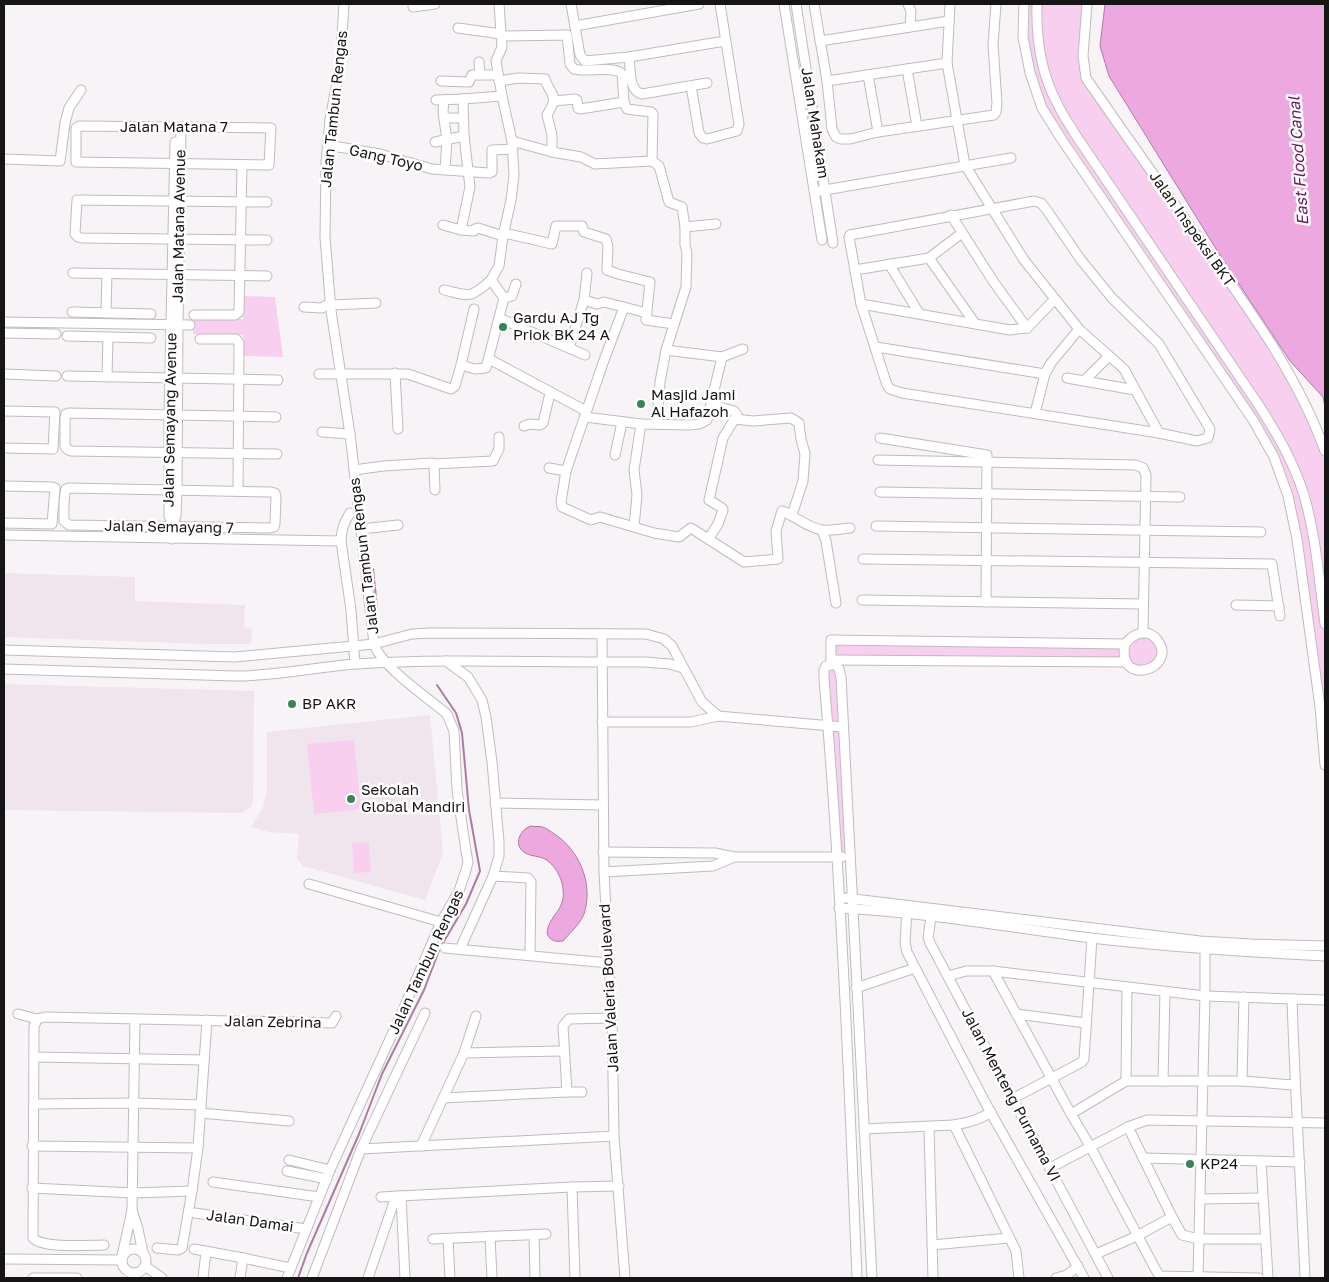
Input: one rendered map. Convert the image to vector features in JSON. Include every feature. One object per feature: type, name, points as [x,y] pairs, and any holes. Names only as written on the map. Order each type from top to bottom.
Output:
[{"type":"street","name":"Jalan Tambun Rengas","points":[[287,1278],[330,1170],[441,922],[459,891],[468,862],[458,800],[454,731],[447,714],[388,664],[376,650],[374,644],[361,529],[357,469],[350,434],[344,374],[324,237],[324,200],[333,146],[344,4]]},
{"type":"street","points":[[413,7],[435,4]]},
{"type":"street","points":[[444,290],[469,295],[477,293],[491,280],[499,266],[514,175],[513,145],[496,61],[502,48],[499,4]]},
{"type":"street","points":[[571,4],[580,55],[585,61],[629,57],[725,41]]},
{"type":"street","points":[[575,26],[699,4]]},
{"type":"street","points":[[691,86],[699,133],[703,138],[707,139],[737,131],[740,124],[720,4]]},
{"type":"street","name":"Jalan Mahakam","points":[[784,4],[822,240]]},
{"type":"street","name":"Jalan Mahakam","points":[[796,4],[833,243]]},
{"type":"street","points":[[814,4],[833,135],[845,140],[878,132],[994,115],[996,112],[993,45],[996,4]]},
{"type":"street","points":[[908,4],[911,10],[910,27]]},
{"type":"street","points":[[950,4],[948,63],[965,165],[1024,260],[1079,329],[1124,369],[1159,433]]},
{"type":"street","points":[[1024,4],[1023,38],[1030,73],[1042,108],[1248,412],[1274,457],[1288,496],[1297,539],[1320,707],[1325,765]]},
{"type":"street","points":[[1037,4],[1037,27],[1043,66],[1056,102],[1074,134],[1260,407],[1285,447],[1303,492],[1313,534],[1325,624]]},
{"type":"street","name":"Jalan Inspeksi BKT","points":[[1088,4],[1083,56],[1086,78],[1238,292],[1271,343],[1292,378],[1325,451]]},
{"type":"street","points":[[820,41],[949,21]]},
{"type":"street","points":[[458,28],[501,35],[567,35],[570,64],[574,69],[620,71],[623,81],[624,102],[627,108],[652,112],[653,114],[652,161]]},
{"type":"street","points":[[629,57],[633,89],[637,93],[642,94],[707,83]]},
{"type":"street","points":[[479,62],[480,75]]},
{"type":"street","points":[[826,82],[948,63]]},
{"type":"street","points":[[907,69],[917,126]]},
{"type":"street","points":[[441,82],[469,82],[471,75],[545,79],[549,90],[552,92],[554,101],[547,115],[552,134],[552,152]]},
{"type":"street","points":[[868,75],[878,132]]},
{"type":"street","points":[[4,159],[60,161],[69,108],[81,90]]},
{"type":"street","points":[[445,170],[447,140],[440,100],[502,96]]},
{"type":"street","points":[[554,101],[575,99],[580,109],[624,102]]},
{"type":"street","points":[[461,230],[468,201],[469,172],[464,136],[463,100]]},
{"type":"street","points":[[444,118],[463,118]]},
{"type":"street","name":"Jalan Matana 7","points":[[177,164],[76,162],[77,127],[271,128],[269,165],[242,165]]},
{"type":"street","name":"Jalan Matana Avenue","points":[[174,325],[178,127]]},
{"type":"street","points":[[435,142],[464,136]]},
{"type":"street","name":"Gang Toyo","points":[[333,146],[380,154],[432,169],[491,173],[492,150],[513,145]]},
{"type":"street","points":[[513,145],[581,157],[601,165],[652,161],[659,166],[669,202],[682,208],[687,253],[686,287],[666,350],[660,382],[657,424]]},
{"type":"street","points":[[815,192],[1011,158]]},
{"type":"street","points":[[177,164],[242,165],[238,315],[194,315]]},
{"type":"street","points":[[267,202],[77,200],[75,234],[78,237],[267,240]]},
{"type":"street","points":[[1034,201],[1041,203],[1081,260],[1112,298],[1159,344],[1210,429],[1208,438],[1197,441],[1159,433],[894,391],[887,385],[861,304],[850,235],[992,208],[1034,201]]},
{"type":"street","points":[[950,215],[993,281],[1027,328]]},
{"type":"street","points":[[685,228],[716,224]]},
{"type":"street","points":[[443,225],[461,230],[474,231],[478,228],[503,235],[552,244],[556,226],[582,226],[584,232],[606,240],[608,247],[607,270],[650,282],[647,320],[674,324]]},
{"type":"street","points":[[855,270],[929,258],[962,233]]},
{"type":"street","points":[[929,258],[974,322]]},
{"type":"street","points":[[889,264],[919,313]]},
{"type":"street","points":[[73,273],[268,276]]},
{"type":"street","points":[[568,348],[584,300],[587,273]]},
{"type":"street","points":[[106,313],[107,274]]},
{"type":"street","points":[[488,363],[504,298],[491,280]]},
{"type":"street","points":[[504,298],[512,296],[516,284]]},
{"type":"street","points":[[861,304],[974,322],[1010,330],[1027,328],[1055,299]]},
{"type":"street","points":[[584,300],[597,304],[604,302],[647,313]]},
{"type":"street","points":[[304,307],[322,308],[334,304],[376,303]]},
{"type":"street","points":[[624,308],[566,471],[561,502],[562,507],[590,520],[600,517],[654,534],[679,537],[690,528],[709,538],[744,562],[777,560],[776,531],[782,511],[810,527],[822,530],[850,528]]},
{"type":"street","points":[[319,374],[408,374],[452,388],[455,386],[462,365],[474,309]]},
{"type":"street","points":[[72,312],[151,314]]},
{"type":"street","points":[[499,318],[585,355]]},
{"type":"street","points":[[4,322],[190,325]]},
{"type":"street","name":"Jalan Semayang Avenue","points":[[172,538],[173,526],[169,516],[173,490],[174,453],[174,325]]},
{"type":"street","points":[[1035,413],[1045,374],[1051,363],[1079,329]]},
{"type":"street","points":[[4,333],[56,334]]},
{"type":"street","points":[[67,336],[151,338]]},
{"type":"street","points":[[107,377],[108,337]]},
{"type":"street","points":[[173,490],[238,491],[240,380],[238,340],[200,339]]},
{"type":"street","points":[[876,347],[1045,374]]},
{"type":"street","points":[[666,350],[722,357],[743,349]]},
{"type":"street","points":[[1084,381],[1109,356]]},
{"type":"street","points":[[488,363],[550,393],[586,414],[640,424],[699,424],[708,420],[722,357]]},
{"type":"street","points":[[462,365],[475,369],[488,363]]},
{"type":"street","points":[[395,373],[398,429]]},
{"type":"street","points":[[4,374],[56,376]]},
{"type":"street","points":[[67,376],[278,380]]},
{"type":"street","points":[[1068,378],[1135,390]]},
{"type":"street","points":[[524,426],[530,424],[540,426],[543,423],[550,393]]},
{"type":"street","points":[[709,538],[718,524],[723,509],[709,500],[724,438],[737,415],[734,411],[712,405]]},
{"type":"street","points":[[4,411],[55,412],[53,449],[4,448]]},
{"type":"street","points":[[276,418],[69,413],[66,414],[65,446],[67,450],[71,451],[277,454]]},
{"type":"street","points":[[735,419],[753,421],[791,418],[799,423],[805,454],[803,480],[792,516]]},
{"type":"street","points":[[615,455],[622,422]]},
{"type":"street","points":[[634,527],[637,495],[634,470],[640,424]]},
{"type":"street","points":[[322,432],[350,434]]},
{"type":"street","points":[[357,469],[493,461],[499,449],[500,436]]},
{"type":"street","points":[[880,438],[987,455],[986,602]]},
{"type":"street","points":[[878,460],[1136,465],[1143,468],[1146,475],[1143,633]]},
{"type":"street","points":[[433,464],[435,490]]},
{"type":"street","points":[[549,468],[566,471]]},
{"type":"street","points":[[4,486],[54,487],[52,524],[4,523]]},
{"type":"street","name":"Jalan Semayang 7","points":[[173,490],[69,488],[66,489],[64,521],[66,524],[274,527],[275,493],[238,491]]},
{"type":"street","points":[[880,492],[1180,497]]},
{"type":"street","name":"Jalan Tambun Rengas","points":[[350,513],[341,533],[356,664]]},
{"type":"street","points":[[361,529],[398,525]]},
{"type":"street","points":[[876,526],[1261,532]]},
{"type":"street","points":[[822,530],[826,541],[836,603]]},
{"type":"street","points":[[4,535],[342,541]]},
{"type":"street","points":[[863,558],[1272,564],[1280,616]]},
{"type":"street","points":[[862,600],[1144,604]]},
{"type":"street","points":[[1236,605],[1279,606]]},
{"type":"street","points":[[1143,633],[1152,636],[1159,642],[1162,652],[1159,661],[1152,668],[1143,671],[1134,669],[1126,662],[1123,653],[1125,644],[1132,636],[1143,633]]},
{"type":"street","points":[[4,650],[235,657],[374,644],[412,634],[646,634],[664,639],[672,646],[702,702],[718,716]]},
{"type":"street","name":"Jalan Valeria Boulevard","points":[[602,634],[603,852],[612,1018],[614,1136],[624,1278]]},
{"type":"street","points":[[831,662],[831,640],[1125,644]]},
{"type":"street","points":[[4,669],[259,676],[356,664],[446,661],[660,663],[683,668]]},
{"type":"street","points":[[446,661],[468,677],[482,700],[486,717],[499,856],[494,876],[460,949]]},
{"type":"street","points":[[857,1278],[839,908],[824,670],[831,662],[1126,662]]},
{"type":"street","points":[[831,662],[835,664],[840,674],[872,1278]]},
{"type":"street","points":[[602,722],[691,722],[718,716],[843,727]]},
{"type":"street","points":[[495,803],[602,805]]},
{"type":"street","points":[[603,852],[715,852],[734,857],[849,857]]},
{"type":"street","points":[[604,872],[713,866],[734,857]]},
{"type":"street","points":[[494,876],[528,878],[531,882],[530,956]]},
{"type":"street","points":[[309,884],[441,922]]},
{"type":"street","points":[[838,897],[906,910],[1200,941],[1325,946]]},
{"type":"street","points":[[839,908],[906,910]]},
{"type":"street","name":"Jalan Menteng Purnama VI","points":[[906,910],[905,943],[907,952],[991,1112],[1084,1278]]},
{"type":"street","points":[[931,913],[1092,938],[1204,950],[1325,956]]},
{"type":"street","name":"Jalan Menteng Purnama VI","points":[[931,913],[929,939],[1108,1278]]},
{"type":"street","points":[[1012,1099],[1084,1059],[1092,938]]},
{"type":"street","points":[[445,948],[609,963]]},
{"type":"street","points":[[1198,1276],[1205,996],[1204,950]]},
{"type":"street","points":[[856,988],[915,968]]},
{"type":"street","points":[[948,976],[966,971],[993,971],[1205,996],[1325,1000]]},
{"type":"street","points":[[993,971],[1090,1146],[1136,1236],[1160,1276],[1259,1278]]},
{"type":"street","points":[[1126,1081],[1127,987]]},
{"type":"street","points":[[1163,1081],[1166,992]]},
{"type":"street","points":[[1242,1081],[1244,997]]},
{"type":"street","points":[[1292,999],[1294,1085],[1300,1162],[1305,1278]]},
{"type":"street","points":[[312,1278],[361,1150],[425,1013]]},
{"type":"street","name":"Jalan Zebrina","points":[[18,1014],[37,1019],[44,1017],[332,1022],[336,1016]]},
{"type":"street","points":[[1016,1014],[1086,1023]]},
{"type":"street","points":[[421,1146],[464,1053],[476,1016]]},
{"type":"street","points":[[567,1092],[563,1026],[569,1019],[612,1018]]},
{"type":"street","points":[[37,1019],[34,1027],[32,1234],[38,1242],[61,1245],[104,1245]]},
{"type":"street","points":[[123,1266],[133,1194],[135,1020]]},
{"type":"street","name":"Jalan Zebrina","points":[[157,1248],[178,1250],[182,1248],[198,1148],[207,1020]]},
{"type":"street","points":[[464,1053],[564,1051]]},
{"type":"street","points":[[35,1057],[204,1060]]},
{"type":"street","points":[[1071,1114],[1126,1081],[1242,1081],[1294,1085]]},
{"type":"street","points":[[442,1098],[582,1092]]},
{"type":"street","points":[[34,1104],[134,1103],[201,1109],[289,1121]]},
{"type":"street","points":[[850,1122],[864,1125],[928,1127],[966,1124],[984,1118],[991,1112]]},
{"type":"street","points":[[1050,1168],[1128,1127],[1147,1120],[1325,1123]]},
{"type":"street","points":[[954,1125],[1016,1251],[1019,1278]]},
{"type":"street","points":[[928,1127],[933,1278]]},
{"type":"street","points":[[1128,1127],[1182,1235],[1199,1239],[1265,1239]]},
{"type":"street","points":[[361,1150],[614,1136]]},
{"type":"street","points":[[32,1146],[198,1148]]},
{"type":"street","points":[[1143,1158],[1300,1162]]},
{"type":"street","points":[[289,1160],[330,1170]]},
{"type":"street","points":[[1261,1161],[1268,1278]]},
{"type":"street","points":[[287,1171],[327,1179]]},
{"type":"street","points":[[213,1182],[319,1197]]},
{"type":"street","points":[[381,1197],[619,1186]]},
{"type":"street","points":[[572,1187],[575,1278]]},
{"type":"street","points":[[32,1188],[133,1194],[192,1192]]},
{"type":"street","points":[[368,1278],[398,1196]]},
{"type":"street","points":[[398,1196],[405,1278]]},
{"type":"street","points":[[1201,1199],[1262,1198]]},
{"type":"street","points":[[132,1210],[146,1262],[142,1271]]},
{"type":"street","name":"Jalan Damai","points":[[195,1213],[306,1229]]},
{"type":"street","points":[[1096,1254],[1172,1217]]},
{"type":"street","points":[[534,1234],[535,1278]]},
{"type":"street","points":[[433,1239],[546,1234]]},
{"type":"street","points":[[490,1236],[492,1278]]},
{"type":"street","points":[[932,1245],[1009,1238]]},
{"type":"street","points":[[448,1239],[450,1278]]},
{"type":"street","points":[[123,1266],[130,1249],[143,1253]]},
{"type":"street","points":[[194,1249],[290,1268]]},
{"type":"street","points":[[203,1278],[206,1252]]},
{"type":"street","points":[[240,1278],[243,1258]]},
{"type":"street","points":[[4,1259],[123,1266],[133,1273],[142,1271],[162,1278]]},
{"type":"street","points":[[1056,1278],[1067,1275],[1078,1266]]},
{"type":"street","points":[[34,1278],[77,1278]]},
{"type":"shaded area","points":[[1024,4],[1088,4],[1086,78],[1292,377],[1325,451],[1325,780],[1297,539],[1274,457],[1062,140],[1030,73]]},
{"type":"shaded area","points":[[243,296],[275,297],[283,357],[243,356],[243,335],[193,334],[193,319],[243,319]]},
{"type":"shaded area","points":[[4,573],[135,577],[135,601],[245,605],[244,627],[252,629],[251,644],[4,637]]},
{"type":"shaded area","points":[[1132,636],[1152,636],[1162,652],[1143,671],[1126,662],[831,660],[831,640],[1125,644]]},
{"type":"shaded area","points":[[826,666],[839,669],[849,857],[836,857]]},
{"type":"shaded area","points":[[4,684],[254,691],[253,801],[250,808],[241,813],[4,810]]},
{"type":"shaded area","name":"Sekolah Global Mandiri","points":[[430,715],[443,853],[425,900],[303,866],[297,858],[299,834],[269,832],[251,827],[263,808],[267,791],[267,732]]},
{"type":"shaded area","points":[[354,740],[361,809],[314,814],[307,744]]},
{"type":"shaded area","points":[[369,842],[371,872],[354,873],[352,843]]},
{"type":"water","name":"East Flood Canal","points":[[1105,4],[1325,4],[1325,407],[1323,397],[1290,361],[1221,257],[1109,76],[1100,46]]},
{"type":"water","points":[[531,826],[544,827],[562,840],[570,848],[582,868],[587,891],[587,903],[582,918],[563,941],[554,940],[547,934],[550,922],[562,903],[562,884],[559,875],[547,860],[526,853],[519,845],[518,841],[521,834]]},
{"type":"waterway","points":[[373,569],[377,607]]},
{"type":"waterway","points":[[298,1278],[359,1134],[382,1074],[424,990],[440,948],[466,904],[480,871],[469,810],[462,733],[456,713],[437,685]]},
{"type":"place","name":"Gardu AJ Tg Priok BK 24 A","points":[[503,327]]},
{"type":"place","name":"Masjid Jami Al Hafazoh","points":[[641,404]]},
{"type":"place","name":"BP AKR","points":[[292,704]]},
{"type":"place","name":"Sekolah Global Mandiri","points":[[351,799]]},
{"type":"place","name":"KP24","points":[[1190,1164]]}]
